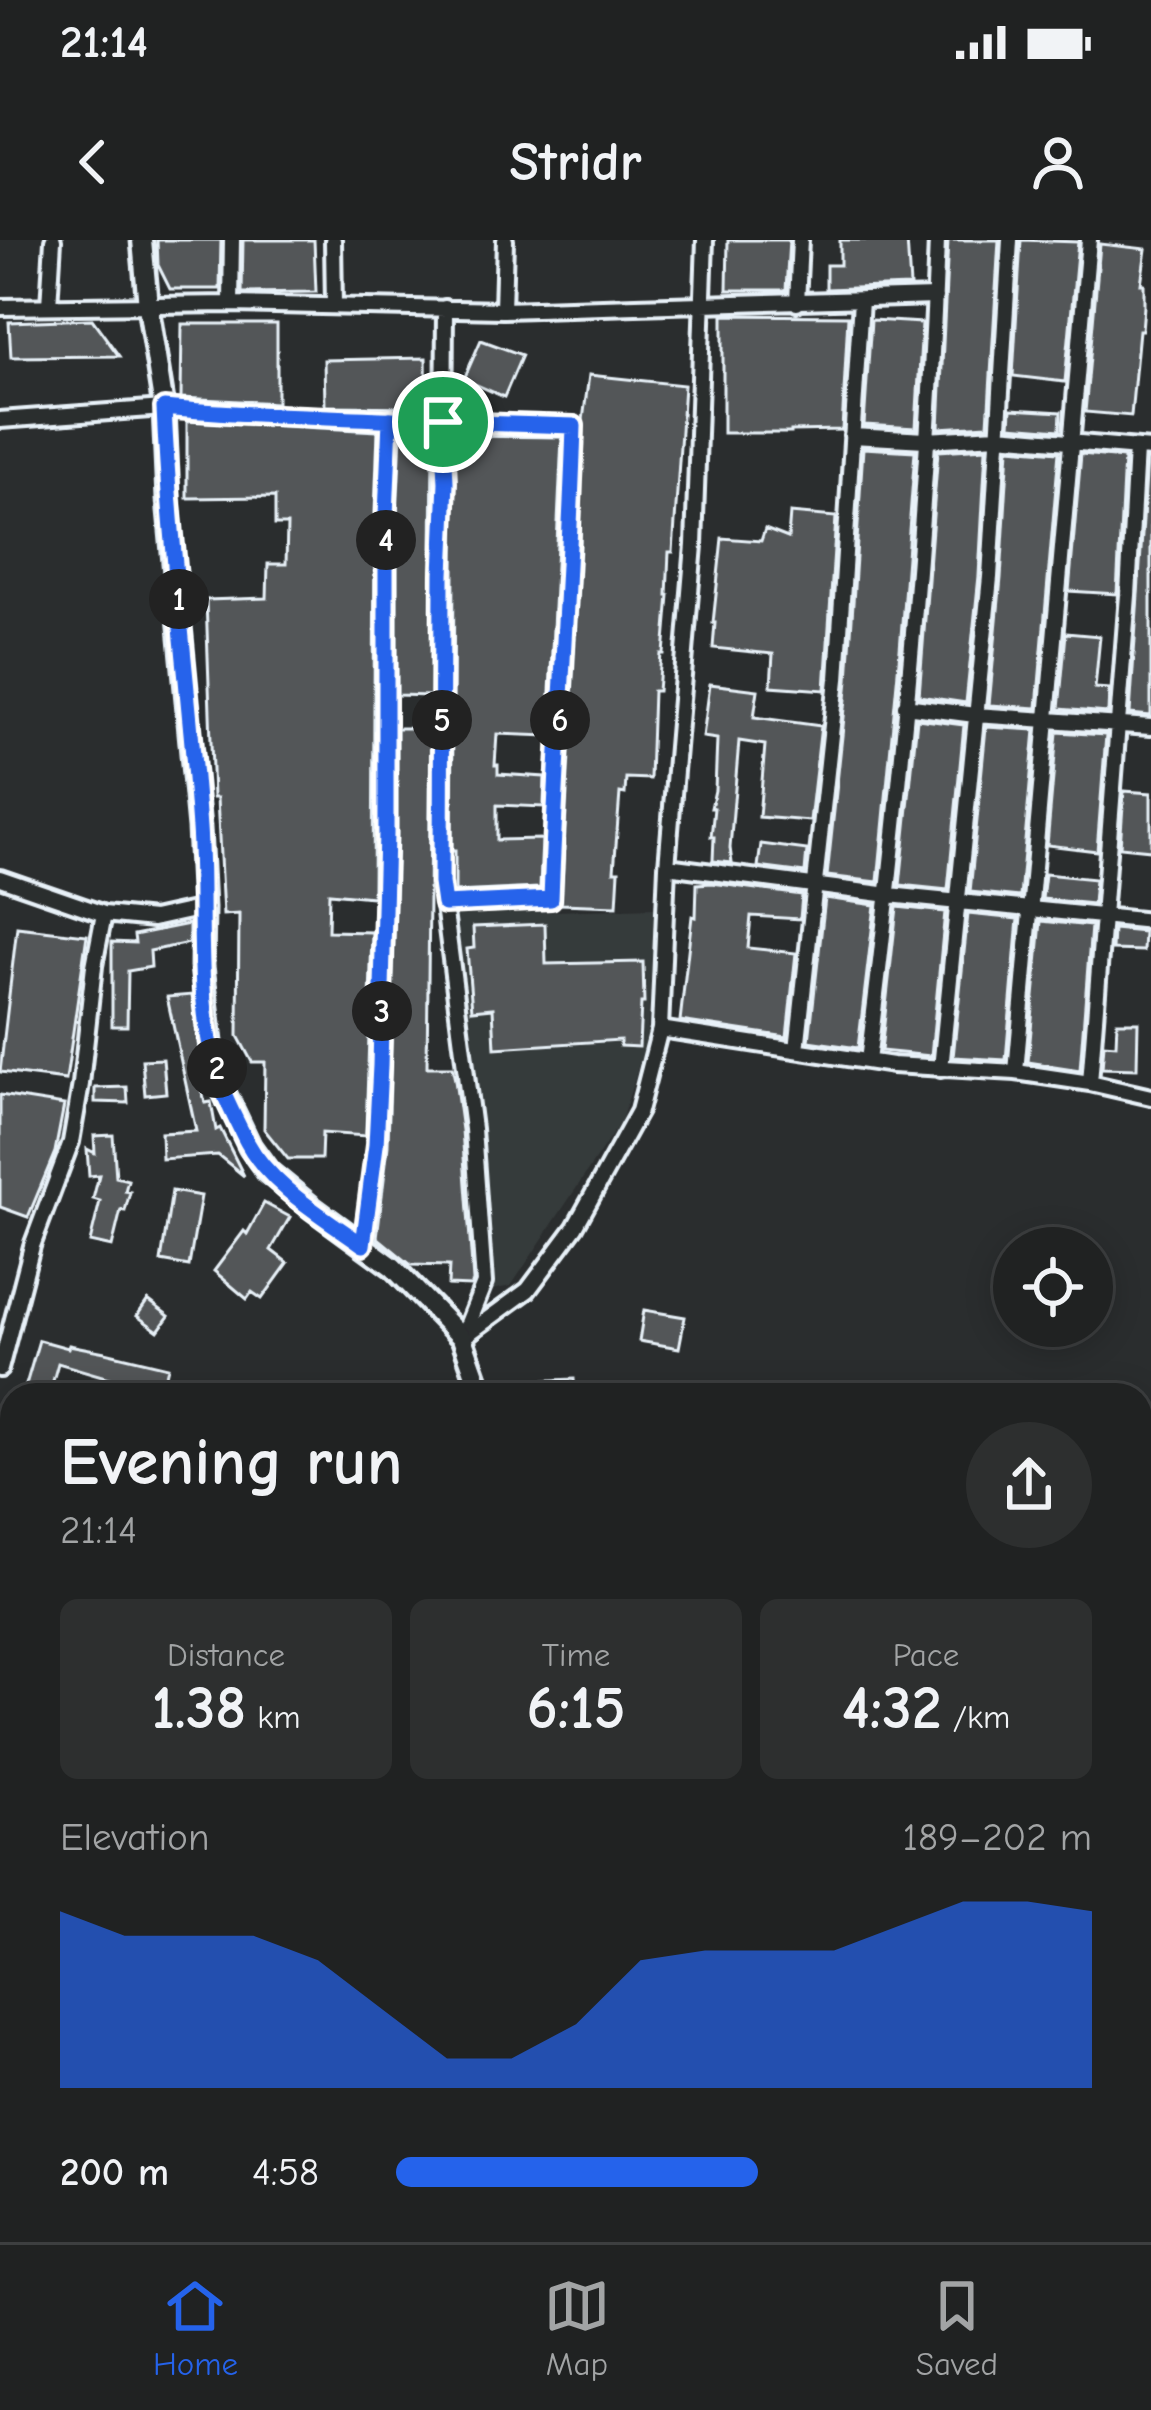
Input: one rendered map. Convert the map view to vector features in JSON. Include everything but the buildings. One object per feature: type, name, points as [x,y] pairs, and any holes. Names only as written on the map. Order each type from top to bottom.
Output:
[{"type":"street","points":[[49,306],[53,240]]},
{"type":"street","points":[[142,240],[164,408],[168,500],[199,828],[202,966],[220,1084],[250,1148],[268,1172],[393,1267],[462,1338],[478,1383]]},
{"type":"street","points":[[231,304],[232,240]]},
{"type":"street","points":[[333,240],[334,306]]},
{"type":"street","points":[[503,310],[505,240]]},
{"type":"street","points":[[462,1338],[528,1290],[575,1227],[639,1112],[661,1029],[668,866],[694,545],[706,240]]},
{"type":"street","points":[[796,303],[800,240]]},
{"type":"street","points":[[868,1061],[889,895],[905,706],[937,240]]},
{"type":"street","points":[[941,1069],[990,577],[1010,240]]},
{"type":"street","points":[[1016,1072],[1089,240]]},
{"type":"street","points":[[0,307],[231,304],[503,310],[935,297]]},
{"type":"street","points":[[796,1050],[837,679],[861,300]]},
{"type":"street","points":[[446,308],[441,883],[473,1129],[484,1283],[462,1338]]},
{"type":"street","points":[[0,420],[164,408],[574,426],[551,899],[444,904]]},
{"type":"street","points":[[363,1245],[380,1066],[390,419]]},
{"type":"street","points":[[852,436],[926,440],[998,436],[1144,449],[1090,1083]]},
{"type":"street","points":[[905,706],[1151,727]]},
{"type":"street","points":[[668,866],[889,895],[1151,921]]},
{"type":"street","points":[[0,878],[104,914],[153,919],[203,908]]},
{"type":"street","points":[[0,1369],[32,1246],[71,1142],[104,914]]},
{"type":"street","points":[[661,1029],[868,1061],[1016,1072],[1151,1097]]},
{"type":"shaded area","points":[[655,908],[647,1041],[621,1121],[511,1286],[492,1290],[454,914]]},
{"type":"route","points":[[443,422],[390,419],[348,419],[164,408],[168,500],[199,828],[202,966],[220,1084],[250,1148],[268,1172],[363,1245],[380,1066],[390,419],[443,422],[444,904],[551,899],[574,426],[443,422]]}]
